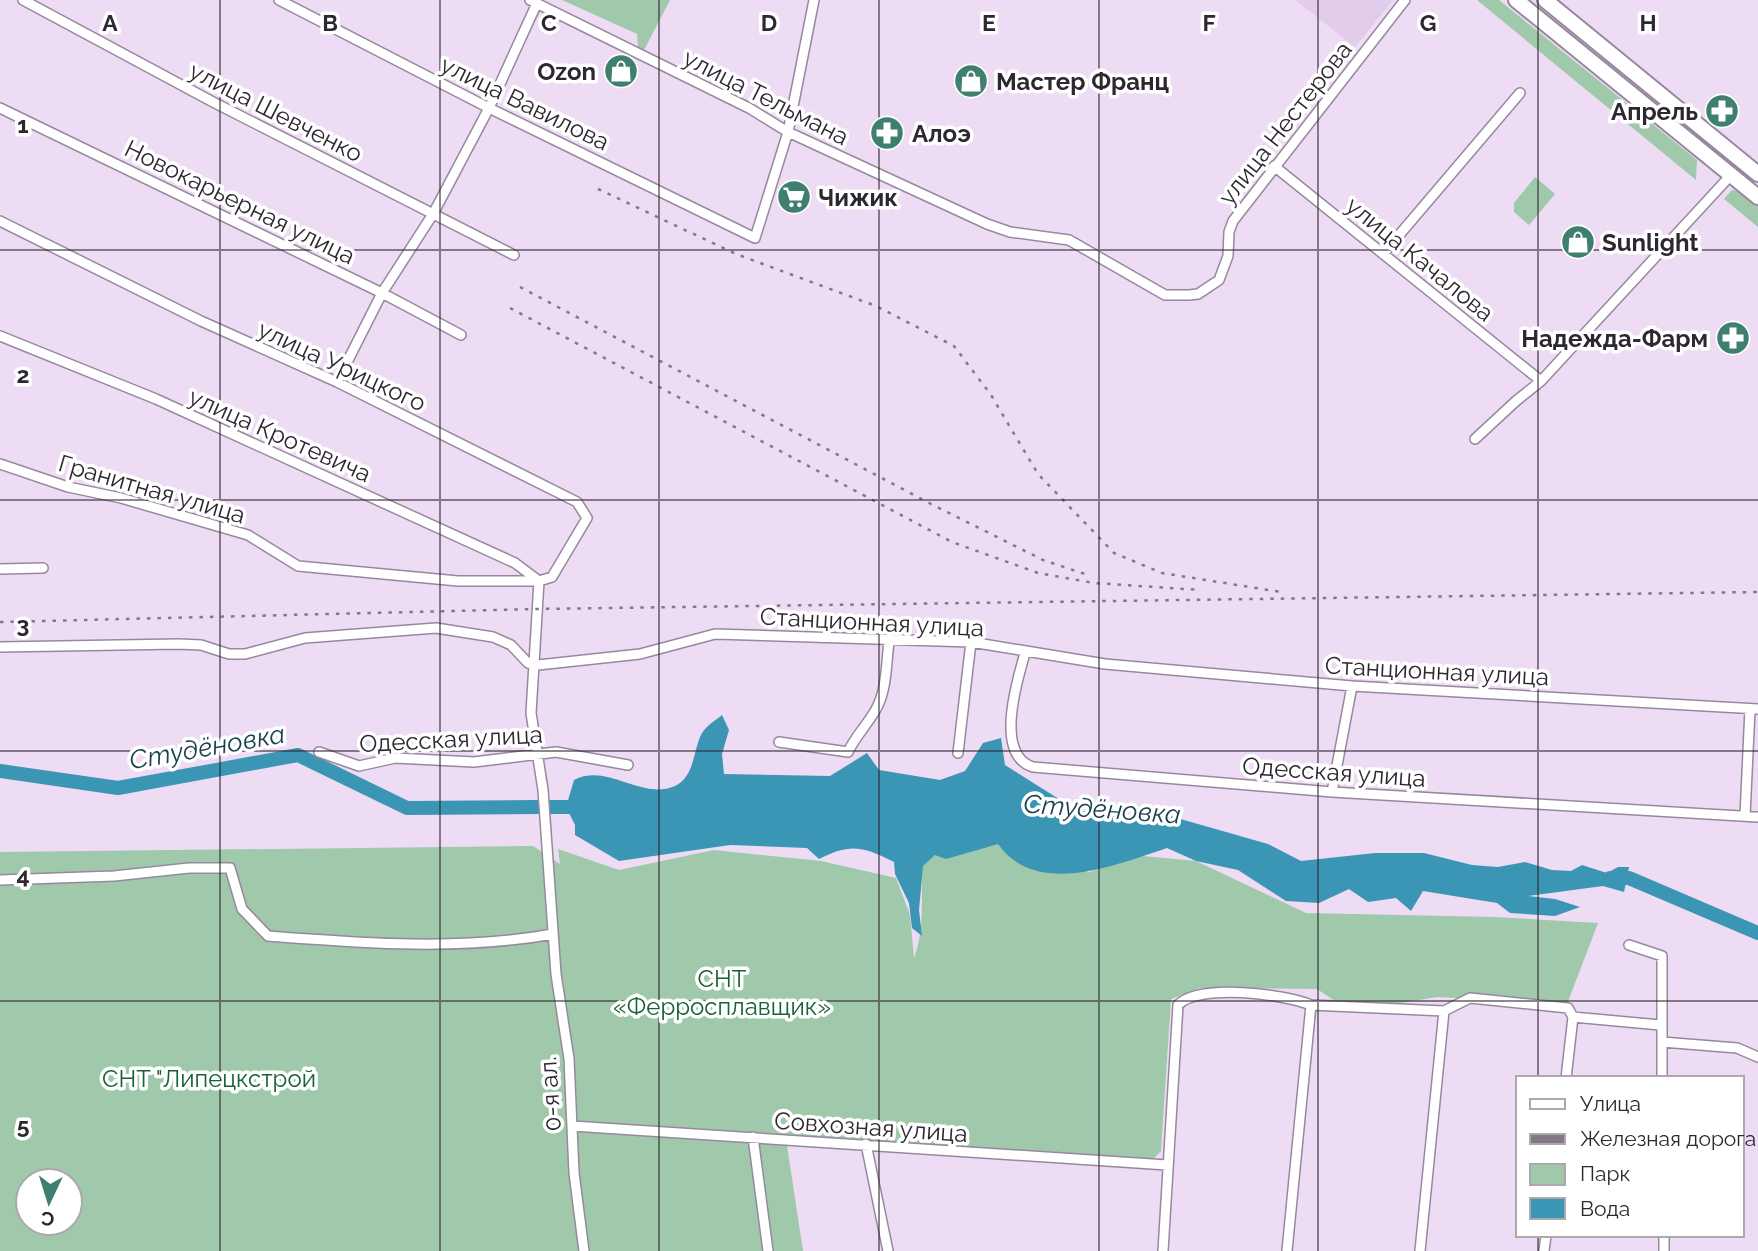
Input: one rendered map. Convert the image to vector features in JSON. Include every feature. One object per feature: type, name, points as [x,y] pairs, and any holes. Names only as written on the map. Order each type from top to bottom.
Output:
[{"type":"main road","points":[[1517,0],[1758,197]]},
{"type":"main road","points":[[1545,0],[1758,174]]},
{"type":"street","name":"улица Шевченко","points":[[23,0],[213,102],[514,255]]},
{"type":"street","name":"улица Вавилова","points":[[279,0],[489,108],[755,238],[788,132]]},
{"type":"street","points":[[788,132],[814,0]]},
{"type":"street","name":"улица Нестерова","points":[[1219,280],[1228,256],[1233,221],[1405,0]]},
{"type":"street","points":[[337,382],[382,293],[433,214],[489,108],[533,2]]},
{"type":"street","name":"улица Тельмана","points":[[533,2],[749,108],[788,132],[987,224],[1010,232],[1069,240],[1165,295],[1198,294],[1219,280]]},
{"type":"street","points":[[1383,254],[1520,93]]},
{"type":"street","name":"Новокарьерная улица","points":[[0,108],[382,293],[461,335]]},
{"type":"street","name":"улица Качалова","points":[[1274,166],[1541,381]]},
{"type":"street","points":[[1475,439],[1541,381],[1731,176]]},
{"type":"street","name":"улица Урицкого","points":[[0,221],[201,321],[337,382],[577,502],[587,517],[552,577],[539,581]]},
{"type":"street","name":"улица Кротевича","points":[[0,336],[193,416],[515,563],[539,581]]},
{"type":"street","name":"Гранитная улица","points":[[0,464],[68,487],[121,498],[248,536],[298,566],[458,581],[539,581]]},
{"type":"street","points":[[0,569],[43,568]]},
{"type":"street","name":"0-я ал.","points":[[539,581],[531,713],[538,757],[553,934],[569,1059],[574,1172],[584,1251]]},
{"type":"street","points":[[0,647],[179,644],[201,645],[229,654],[245,654],[305,638],[436,628],[493,637],[511,645],[533,665]]},
{"type":"street","name":"Станционная улица","points":[[533,665],[640,654],[715,634],[889,642],[971,642],[1025,653],[1149,669],[1352,686],[1754,709]]},
{"type":"street","points":[[779,742],[848,752],[858,732],[874,711],[883,689],[889,642]]},
{"type":"street","points":[[958,753],[971,642]]},
{"type":"street","name":"Одесская улица","points":[[1025,653],[1016,686],[1010,731],[1016,755],[1023,764],[1332,792],[1758,817]]},
{"type":"street","points":[[1332,792],[1352,686]]},
{"type":"street","points":[[1745,816],[1754,709]]},
{"type":"street","name":"Одесская улица","points":[[319,752],[359,766],[395,758],[474,762],[538,757],[555,752],[628,765]]},
{"type":"street","points":[[0,880],[114,876],[189,867],[230,868],[242,909],[268,936],[337,942],[480,943],[553,934]]},
{"type":"street","points":[[1629,944],[1662,956],[1662,1076]]},
{"type":"street","points":[[1163,1251],[1178,1005],[1184,998],[1202,994],[1292,998],[1311,1005],[1444,1011],[1470,998],[1569,1008],[1573,1017],[1566,1076]]},
{"type":"street","points":[[1287,1251],[1311,1005]]},
{"type":"street","points":[[1420,1251],[1444,1011]]},
{"type":"street","points":[[1573,1017],[1660,1025]]},
{"type":"street","points":[[1662,1042],[1737,1048],[1758,1056]]},
{"type":"street","name":"Совхозная улица","points":[[572,1126],[866,1144],[982,1155],[1167,1165]]},
{"type":"street","points":[[753,1137],[768,1251]]},
{"type":"street","points":[[866,1144],[888,1251]]},
{"type":"shaded area","points":[[1295,0],[1393,0],[1355,47]]},
{"type":"green space","points":[[562,0],[670,0],[644,50],[638,47],[637,34]]},
{"type":"green space","points":[[1477,0],[1499,0],[1697,160],[1696,180]]},
{"type":"green space","points":[[1535,177],[1555,194],[1529,225],[1514,212],[1514,203]]},
{"type":"green space","points":[[1732,190],[1742,191],[1758,205],[1758,227],[1724,199]]},
{"type":"green space","points":[[998,843],[1089,872],[1143,856],[1196,861],[1306,913],[1495,917],[1598,923],[1567,1004],[1437,997],[1383,1006],[1335,1001],[1317,989],[1200,988],[1171,999],[1161,1151],[1150,1162],[786,1139],[803,1251],[0,1251],[0,852],[533,846],[560,864],[558,849],[619,870],[714,850],[821,861],[896,878],[910,915],[914,958],[921,924],[922,866],[935,855]]},
{"type":"water","points":[[722,715],[729,730],[722,754],[724,774],[830,776],[867,753],[879,770],[940,780],[965,771],[983,743],[1001,738],[1005,765],[1078,811],[1122,812],[1139,820],[1156,812],[1268,844],[1301,861],[1375,853],[1424,853],[1472,865],[1498,867],[1525,862],[1552,870],[1571,871],[1582,865],[1607,873],[1618,867],[1629,867],[1624,892],[1603,886],[1528,896],[1555,899],[1580,907],[1555,916],[1510,913],[1497,903],[1423,891],[1411,911],[1396,898],[1368,902],[1349,889],[1319,903],[1286,901],[1238,870],[1196,861],[1167,848],[1101,868],[1078,873],[1055,873],[1033,870],[1014,860],[998,844],[946,859],[935,855],[923,866],[919,910],[922,936],[912,928],[909,903],[895,874],[894,862],[865,850],[839,850],[819,859],[807,848],[730,845],[619,861],[575,835],[575,825],[566,807],[574,780],[599,775],[650,789],[675,786],[682,782],[690,769],[702,733]]},
{"type":"waterway","name":"Студёновка","points":[[0,771],[118,788],[298,755],[407,808],[537,807]]},
{"type":"waterway","name":"Студёновка","points":[[550,807],[582,807]]},
{"type":"waterway","name":"Студёновка","points":[[1610,878],[1629,878],[1758,933]]},
{"type":"railway","points":[[598,189],[736,254],[876,306],[954,346],[991,395],[1038,474],[1114,553],[1162,573],[1281,592]]},
{"type":"railway","points":[[520,287],[931,504],[1043,560],[1085,574]]},
{"type":"railway","points":[[510,308],[952,542],[1038,573],[1094,583],[1201,590]]},
{"type":"railway","points":[[0,622],[536,609],[1758,592]]},
{"type":"place","name":"Ozon","points":[[621,71]]},
{"type":"place","name":"Мастер Франц","points":[[971,81]]},
{"type":"place","name":"Апрель","points":[[1722,111]]},
{"type":"place","name":"Алоэ","points":[[887,133]]},
{"type":"place","name":"Чижик","points":[[794,197]]},
{"type":"place","name":"Sunlight","points":[[1578,242]]},
{"type":"place","name":"Надежда-Фарм","points":[[1733,338]]},
{"type":"park label","name":"СНТ «Ферросплавщик»","points":[[722,992]]},
{"type":"park label","name":"СНТ \"Липецкстрой","points":[[209,1078]]}]
